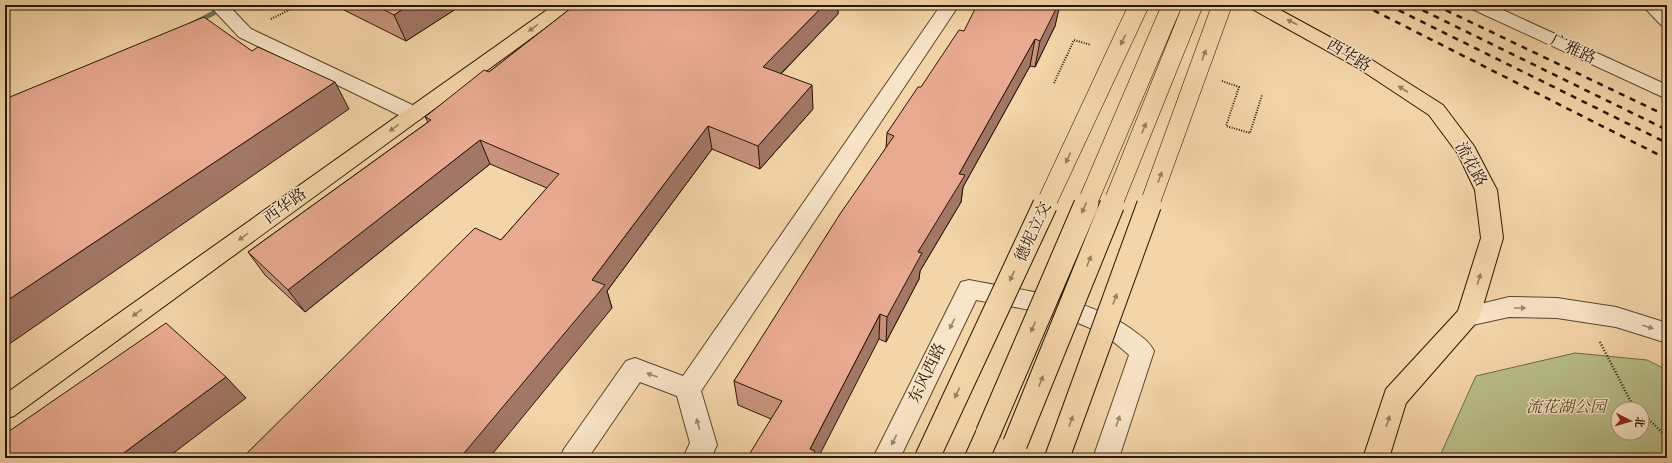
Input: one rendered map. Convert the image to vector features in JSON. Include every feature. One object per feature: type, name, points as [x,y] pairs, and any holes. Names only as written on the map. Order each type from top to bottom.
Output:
[{"type":"main road","name":"西华路","points":[[5,408],[565,5]]},
{"type":"main road","name":"德坭立交","points":[[927,458],[1139,5]]},
{"type":"main road","points":[[977,458],[1172,5]]},
{"type":"main road","points":[[1010,458],[1193,5]]},
{"type":"main road","points":[[1057,458],[1222,5]]},
{"type":"main road","name":"西华路","points":[[1258,5],[1300,27],[1364,64],[1436,110]]},
{"type":"main road","name":"流花路","points":[[1376,458],[1395,397],[1468,316],[1492,238],[1486,190],[1467,151],[1436,110]]},
{"type":"street","points":[[218,5],[245,33],[414,114]]},
{"type":"street","points":[[688,389],[950,5]]},
{"type":"street","name":"广雅路","points":[[1478,5],[1667,93]]},
{"type":"street","points":[[1651,5],[1667,21]]},
{"type":"street","name":"东风西路","points":[[886,458],[969,289],[1048,306],[1085,317],[1108,326],[1142,351],[1106,458]]},
{"type":"street","points":[[1468,316],[1509,307],[1557,308],[1616,317],[1667,333]]},
{"type":"street","points":[[573,458],[634,369],[688,389]]},
{"type":"street","points":[[688,389],[704,445],[696,458]]},
{"type":"path","points":[[1054,83],[1074,40],[1095,47]]},
{"type":"path","points":[[1220,80],[1239,87],[1226,126],[1250,133],[1262,95]]},
{"type":"path","points":[[1584,312],[1630,401]]},
{"type":"path","points":[[1650,421],[1667,437]]},
{"type":"green space","name":"流花湖公园","points":[[1575,353],[1647,360],[1667,370],[1667,458],[1439,458],[1476,376]]},
{"type":"building","points":[[375,5],[409,5],[394,15]]},
{"type":"building","points":[[575,5],[824,5],[763,67],[812,85],[758,146],[708,126],[592,280],[605,285],[460,458],[242,458],[475,228],[501,240],[559,174],[480,140],[288,290],[248,252],[431,120],[425,117],[484,70],[489,72]]},
{"type":"building","points":[[977,5],[1058,5],[1040,41],[1035,39],[959,174],[965,175],[918,252],[922,253],[887,317],[880,314],[810,449],[815,451],[811,458],[747,458],[782,401],[734,381],[840,214],[894,136],[887,133],[918,87],[921,87],[959,30],[964,31]]},
{"type":"building","points":[[204,17],[252,51],[258,47],[335,82],[5,302],[5,99]]},
{"type":"building","points":[[166,323],[226,377],[117,458],[5,458],[5,434]]},
{"type":"waterway","points":[[193,23],[230,5]]},
{"type":"railway","points":[[1363,5],[1667,159]]},
{"type":"railway","points":[[1388,5],[1667,143]]},
{"type":"railway","points":[[1412,5],[1667,130]]},
{"type":"railway","points":[[1435,5],[1667,116]]}]
